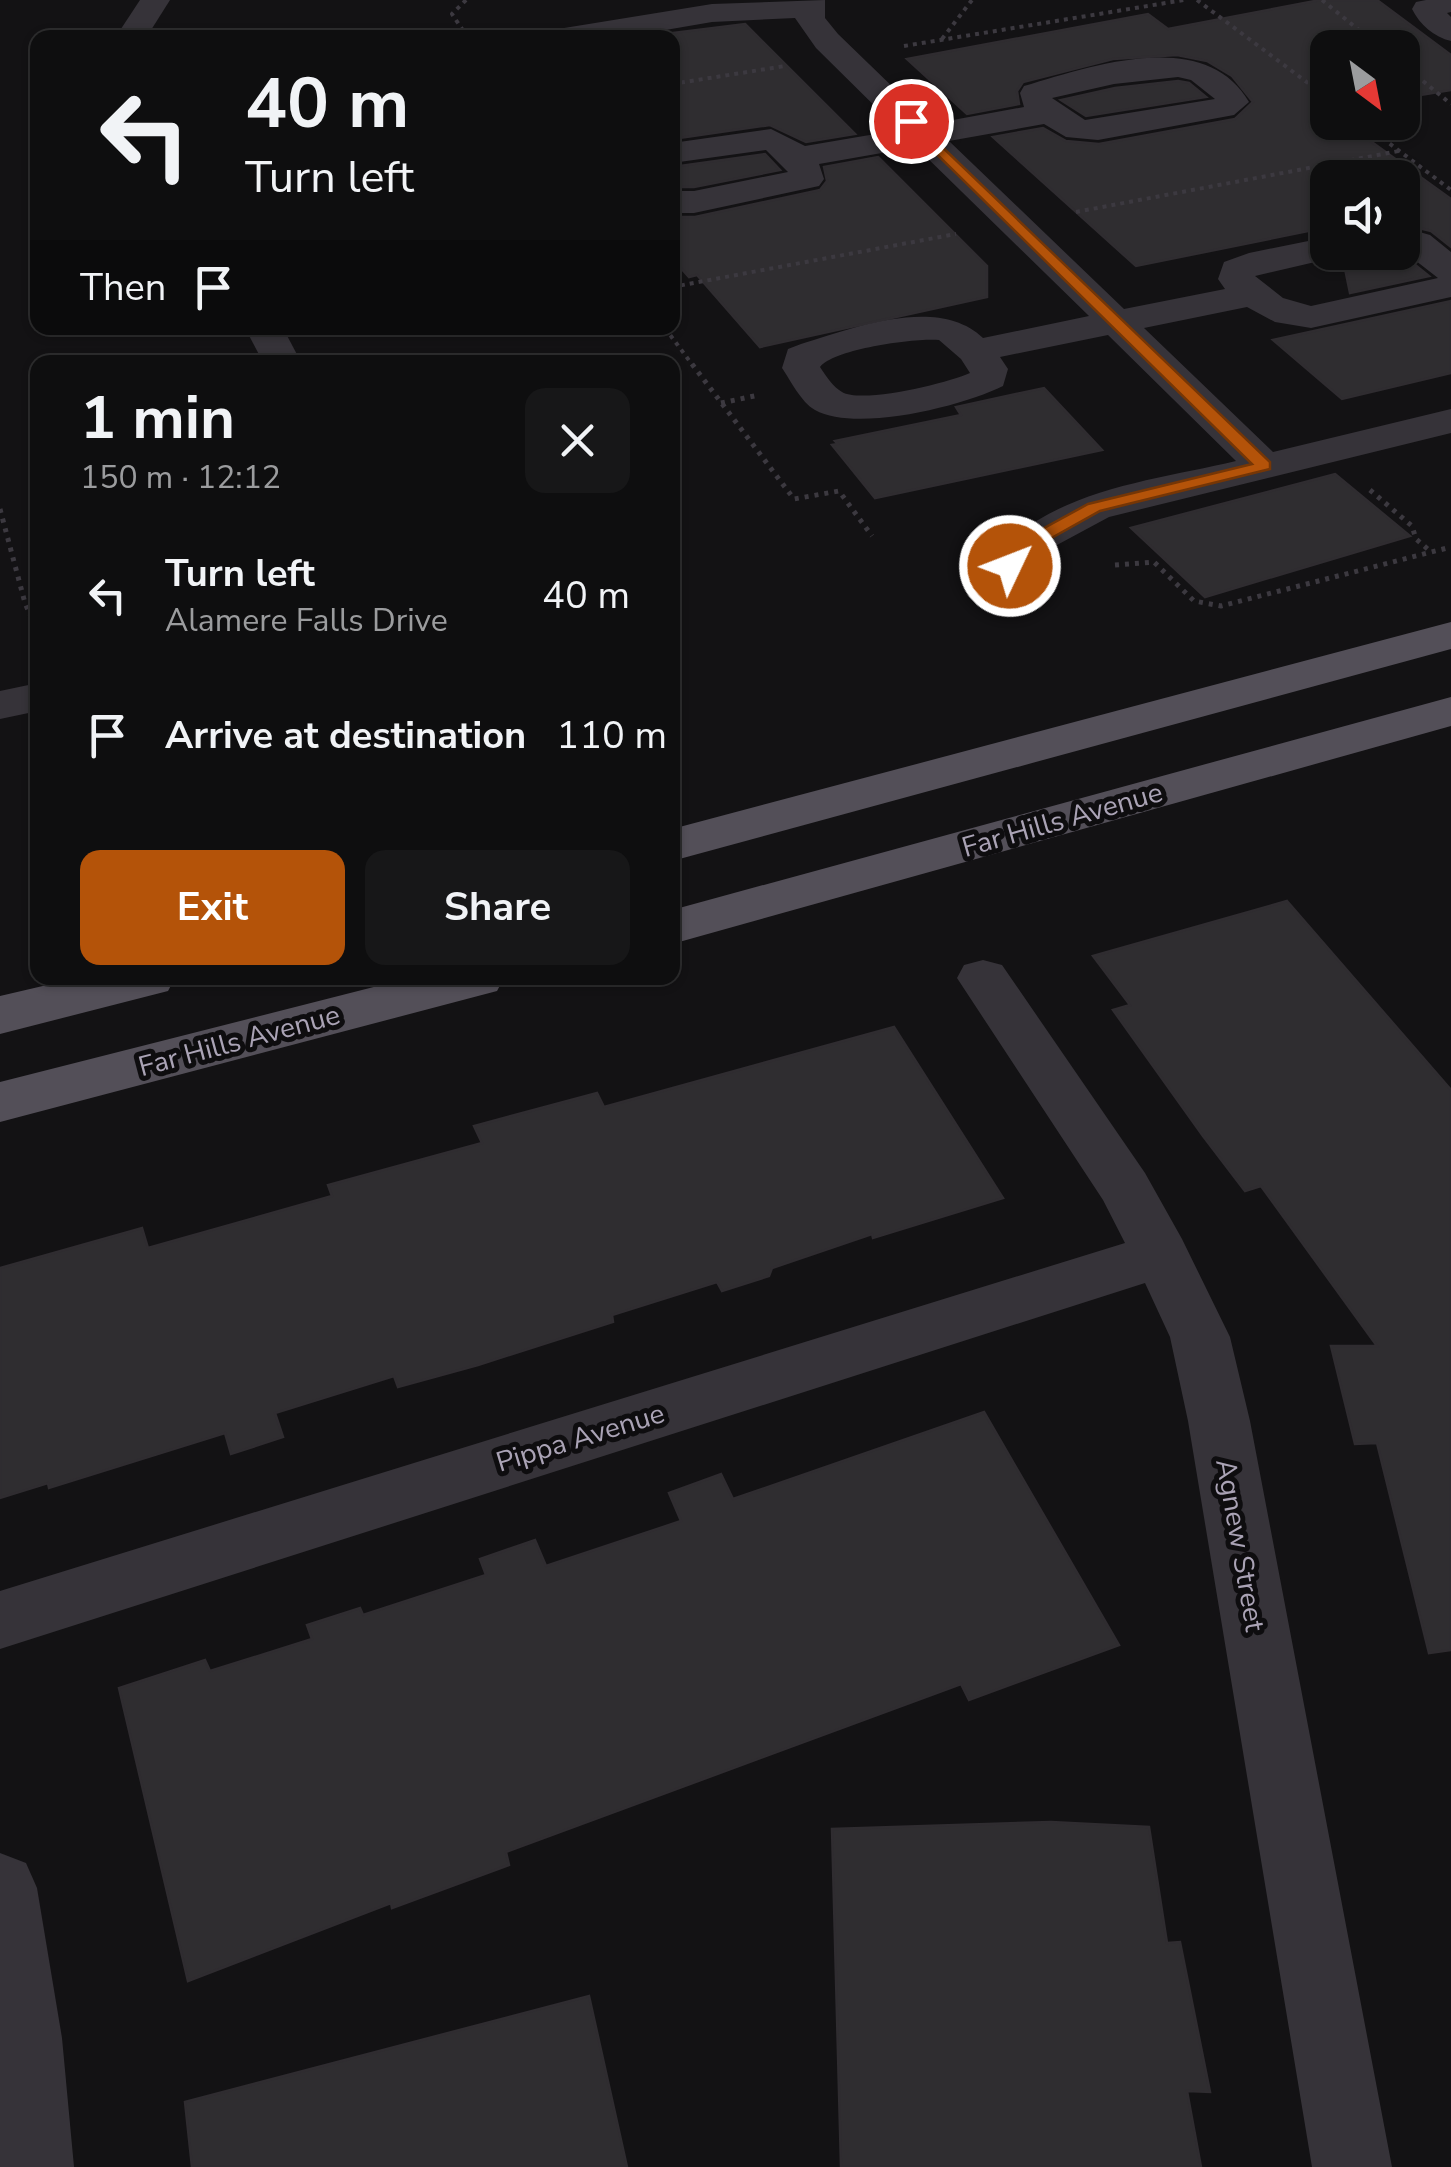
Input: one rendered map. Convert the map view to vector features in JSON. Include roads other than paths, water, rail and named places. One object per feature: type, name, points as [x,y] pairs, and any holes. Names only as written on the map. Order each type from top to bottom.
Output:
[{"type":"main road","points":[[680,842],[1451,635]]},
{"type":"main road","name":"Far Hills Avenue","points":[[680,924],[1451,711]]},
{"type":"main road","points":[[0,1015],[120,985]]},
{"type":"main road","name":"Far Hills Avenue","points":[[0,1102],[451,985]]},
{"type":"street","points":[[135,30],[154,0]]},
{"type":"street","points":[[1451,3],[1427,8],[1451,32]]},
{"type":"street","points":[[579,30],[624,13],[809,4],[817,30],[1264,466]]},
{"type":"street","points":[[796,158],[1049,113],[1078,130],[1098,130],[1222,108],[1233,102],[1230,95],[1200,71],[1172,67],[1036,93],[1036,101],[1049,113]]},
{"type":"street","points":[[680,152],[771,139],[806,168],[807,178],[791,185],[680,202]]},
{"type":"street","points":[[1420,246],[1451,270]]},
{"type":"street","points":[[1310,252],[1249,264],[1237,270],[1236,279],[1273,311],[1288,317],[1311,317],[1451,286]]},
{"type":"street","points":[[975,351],[1254,294]]},
{"type":"street","points":[[1010,566],[1042,536],[1094,508],[1451,421]]},
{"type":"street","points":[[0,705],[30,699]]},
{"type":"street","name":"Agnew Street","points":[[983,978],[1125,1188],[1200,1337],[1352,2167]]},
{"type":"street","name":"Pippa Avenue","points":[[0,1620],[1161,1255]]},
{"type":"street","points":[[0,1888],[24,2038],[34,2167]]}]
